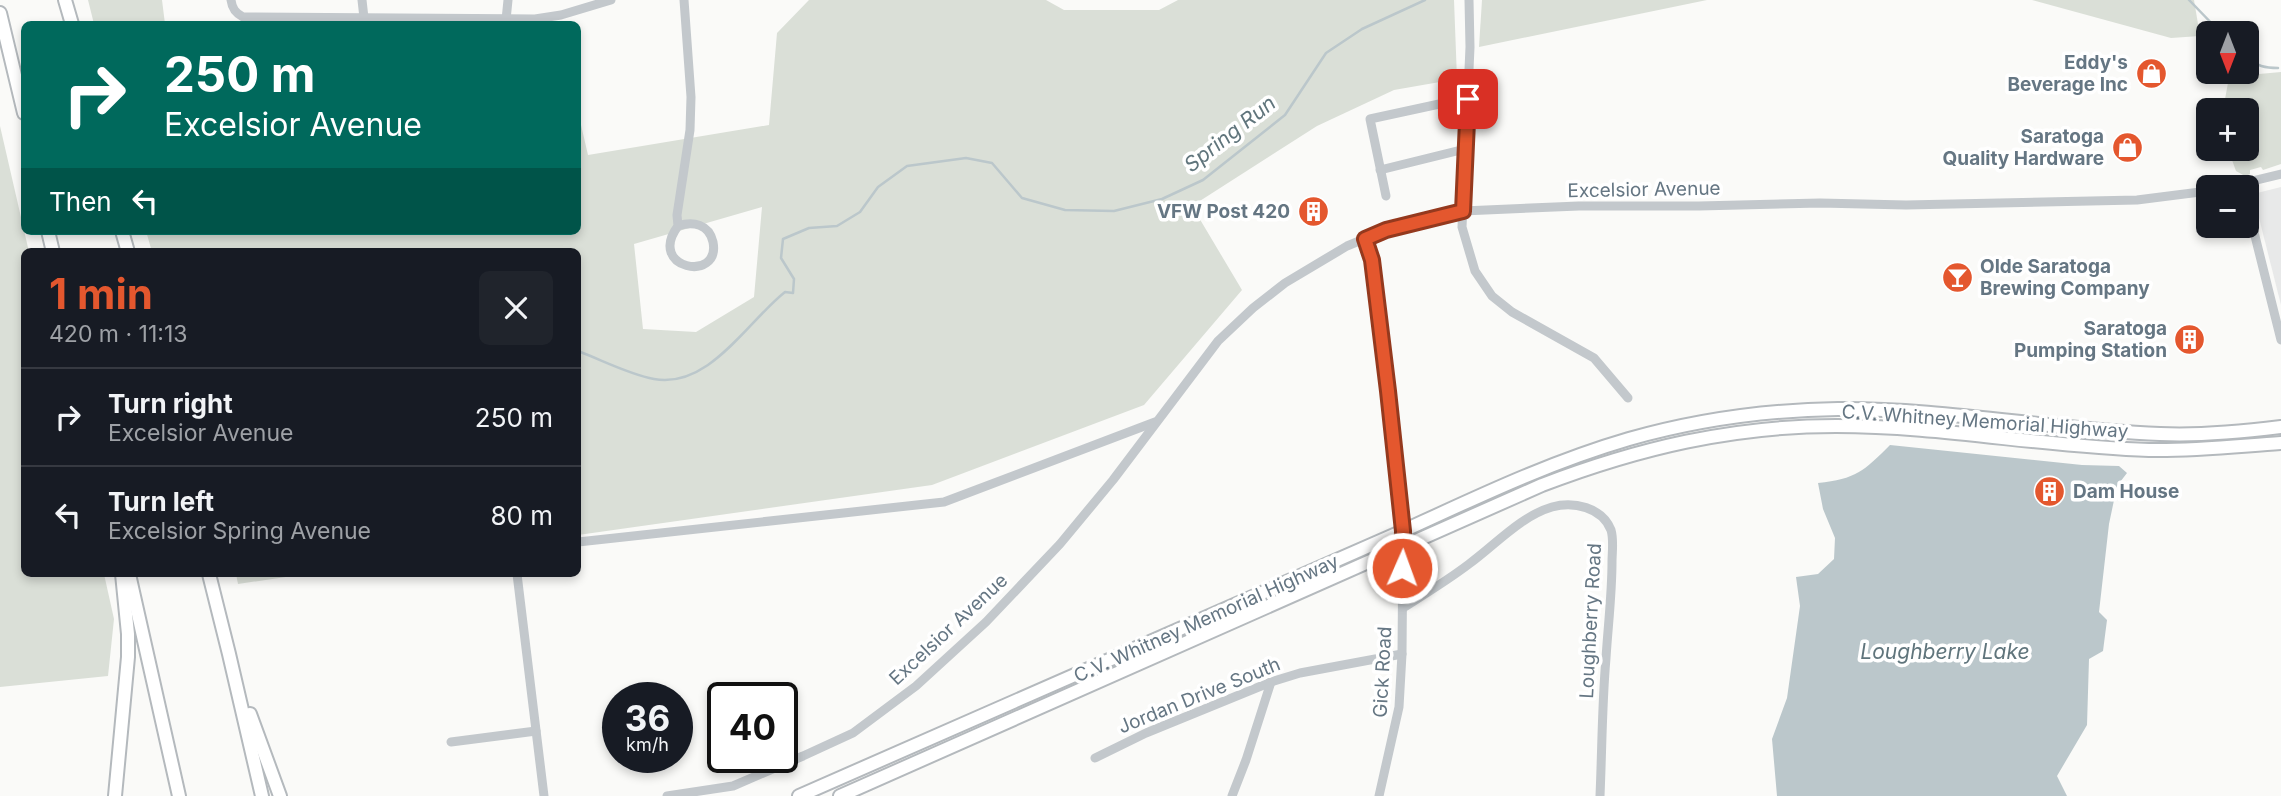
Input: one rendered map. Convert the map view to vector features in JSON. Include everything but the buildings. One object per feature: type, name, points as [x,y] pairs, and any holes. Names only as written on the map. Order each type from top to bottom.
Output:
[{"type":"highway","points":[[65,0],[71,21]]},
{"type":"highway","points":[[0,13],[21,100]]},
{"type":"highway","name":"C.V. Whitney Memorial Highway","points":[[799,796],[1498,488],[1588,452],[1661,431],[1736,416],[1839,409],[1894,411],[2162,434],[2281,428]]},
{"type":"highway","name":"C.V. Whitney Memorial Highway","points":[[841,796],[1542,485],[1592,466],[1661,446],[1740,432],[1812,426],[1870,427],[2148,450],[2213,449],[2281,443]]},
{"type":"highway","points":[[115,796],[128,634],[122,577]]},
{"type":"highway","points":[[130,577],[179,796]]},
{"type":"highway","points":[[210,577],[262,796]]},
{"type":"highway","points":[[229,654],[280,796]]},
{"type":"highway","points":[[847,796],[864,787]]},
{"type":"street","points":[[231,0],[237,15],[248,17],[506,20],[561,15],[611,0]]},
{"type":"street","points":[[362,0],[364,18]]},
{"type":"street","points":[[506,20],[508,0]]},
{"type":"street","points":[[678,226],[699,224],[712,238],[713,250],[703,265],[693,268],[684,266],[672,254],[671,237],[678,226],[677,215],[690,130],[691,97],[684,0]]},
{"type":"street","points":[[1469,0],[1470,47],[1462,227],[1475,271],[1485,289],[1512,312],[1594,358],[1628,398]]},
{"type":"street","points":[[1386,196],[1370,119],[1468,99]]},
{"type":"street","points":[[1380,170],[1465,149]]},
{"type":"street","points":[[2259,181],[2281,174]]},
{"type":"street","name":"Excelsior Avenue","points":[[667,796],[733,786],[803,756],[853,733],[916,686],[986,622],[1060,544],[1113,480],[1218,341],[1253,308],[1316,262],[1386,230],[1463,211],[1579,206],[2137,201],[2196,193]]},
{"type":"street","points":[[2256,238],[2281,340]]},
{"type":"street","name":"Gick Road","points":[[1365,239],[1374,273],[1403,531],[1402,654],[1395,730],[1379,796]]},
{"type":"street","points":[[581,542],[944,502],[1156,421]]},
{"type":"street","name":"Loughberry Road","points":[[1403,608],[1466,566],[1529,518],[1549,508],[1565,504],[1579,505],[1601,517],[1611,529],[1612,591],[1605,658],[1600,796]]},
{"type":"street","points":[[517,577],[544,796]]},
{"type":"street","name":"Jordan Drive South","points":[[1095,758],[1146,733],[1271,682],[1300,673],[1402,654]]},
{"type":"street","points":[[1232,796],[1271,682]]},
{"type":"street","points":[[451,742],[536,731]]},
{"type":"shaded area","points":[[88,0],[162,0],[165,21],[93,21]]},
{"type":"shaded area","points":[[809,0],[1046,0],[1064,10],[1159,10],[1178,0],[1454,0],[1457,79],[1394,90],[1317,126],[1192,206],[1242,290],[1144,405],[932,485],[581,535],[581,248],[151,248],[147,235],[581,235],[581,125],[588,155],[769,125],[777,33]],"holes":[[[762,207],[754,297],[696,332],[643,329],[634,244]]]},
{"type":"shaded area","points":[[1482,0],[1707,0],[1479,47]]},
{"type":"shaded area","points":[[2032,0],[2194,0],[2198,21],[2196,36],[2171,38]]},
{"type":"shaded area","points":[[2281,72],[2281,164],[2263,170],[2261,167],[2250,170],[2248,175],[2236,171],[2232,161],[2259,161],[2259,98],[2225,98],[2228,84],[2259,84],[2259,74]]},
{"type":"shaded area","points":[[0,126],[21,217],[21,235],[25,235],[28,248],[21,248],[21,577],[105,577],[114,619],[108,676],[0,687]]},
{"type":"shaded area","points":[[2281,187],[2281,305],[2259,218],[2259,192]]},
{"type":"shaded area","points":[[237,577],[286,577],[238,584]]},
{"type":"water","name":"Loughberry Lake","points":[[1890,445],[2082,465],[2119,466],[2127,473],[2117,486],[2109,524],[2099,612],[2107,620],[2103,651],[2089,659],[2087,725],[2057,776],[2067,796],[1777,796],[1772,739],[1787,698],[1800,606],[1796,577],[1818,574],[1834,559],[1835,538],[1823,509],[1818,483],[1851,476]]},
{"type":"waterway","name":"Spring Run","points":[[581,352],[654,379],[674,379],[692,374],[710,364],[785,292],[793,293],[794,279],[781,258],[783,239],[809,228],[837,226],[860,212],[878,187],[907,166],[966,158],[992,163],[1022,198],[1065,210],[1114,211],[1162,199],[1203,180],[1285,115],[1326,53],[1362,29],[1425,0]]},
{"type":"waterway","name":"Spring Run","points":[[2189,0],[2209,21]]},
{"type":"waterway","name":"Spring Run","points":[[2259,65],[2278,68]]},
{"type":"place","name":"Eddy's Beverage Inc","points":[[2151,73]]},
{"type":"place","name":"Saratoga Quality Hardware","points":[[2127,147]]},
{"type":"place","name":"VFW Post 420","points":[[1313,211]]},
{"type":"place","name":"Olde Saratoga Brewing Company","points":[[1957,277]]},
{"type":"place","name":"Saratoga Pumping Station","points":[[2190,339]]},
{"type":"place","name":"Dam House","points":[[2050,491]]},
{"type":"route","points":[[1402,568],[1403,531],[1388,391],[1372,260],[1365,239],[1386,230],[1463,211],[1468,99]]}]
